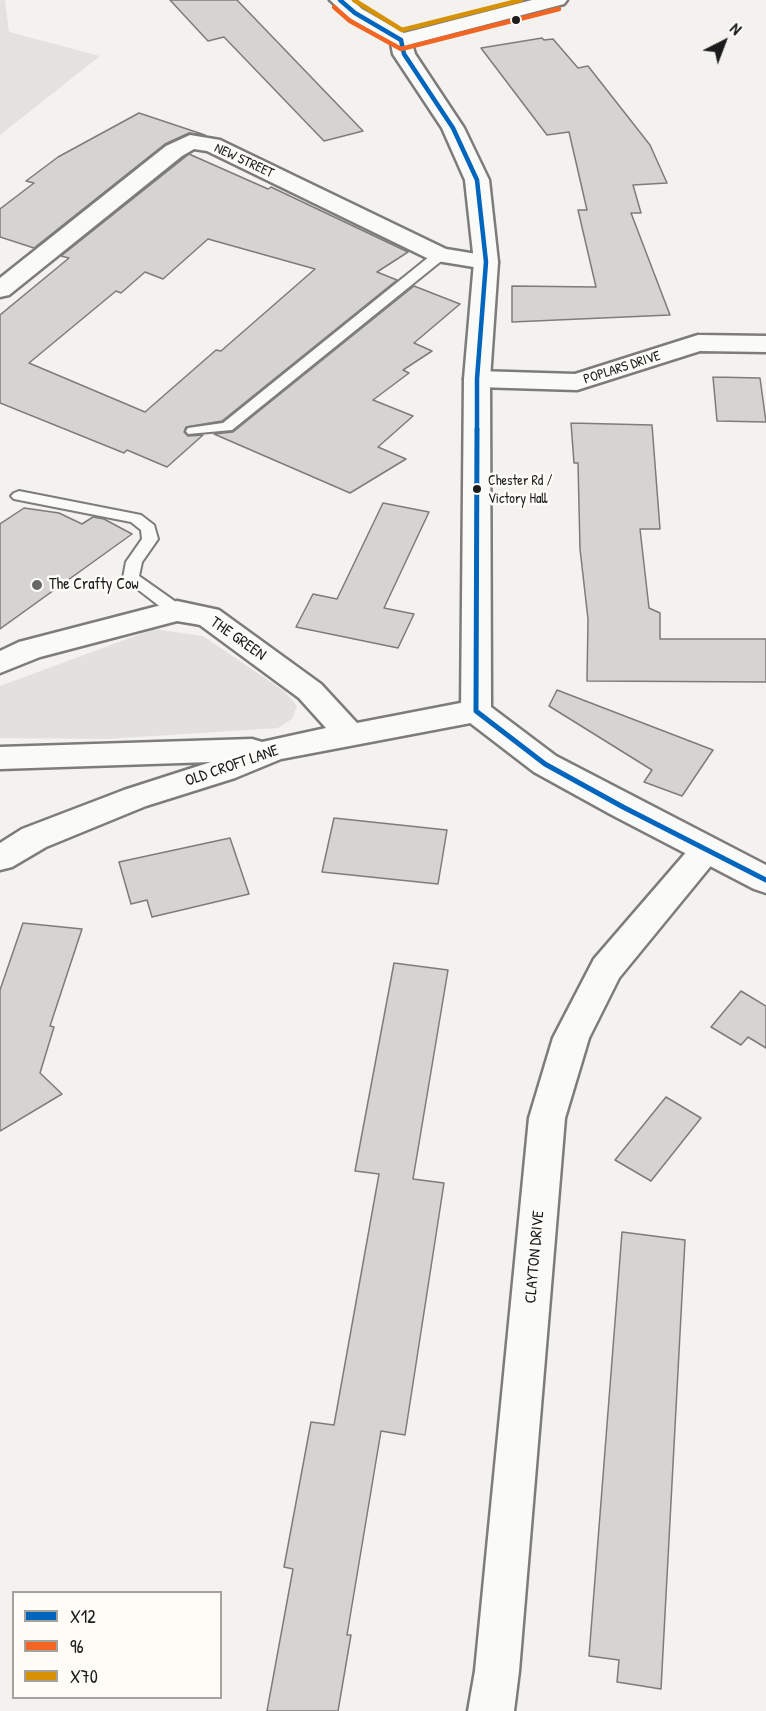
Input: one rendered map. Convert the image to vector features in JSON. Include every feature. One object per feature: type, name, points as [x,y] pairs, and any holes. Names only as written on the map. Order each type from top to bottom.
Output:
[{"type":"street","points":[[340,0],[355,13],[401,40],[557,0]]},
{"type":"street","points":[[401,40],[404,54],[453,128],[477,180],[486,262],[477,380],[476,711],[546,764],[766,880]]},
{"type":"street","name":"NEW STREET","points":[[0,290],[174,151],[190,142],[212,145],[440,255],[486,262]]},
{"type":"street","name":"POPLARS DRIVE","points":[[477,380],[577,382],[698,343],[766,344]]},
{"type":"street","name":"THE GREEN","points":[[0,663],[30,649],[177,611],[209,617],[310,692],[349,734]]},
{"type":"street","name":"OLD CROFT LANE","points":[[0,858],[34,838],[135,798],[224,770],[275,749],[476,711]]},
{"type":"street","points":[[0,758],[275,749]]},
{"type":"street","name":"CLAYTON DRIVE","points":[[491,1711],[497,1671],[547,1118],[571,1038],[606,969],[708,851]]},
{"type":"lane","points":[[194,431],[227,427],[440,255]]},
{"type":"lane","points":[[19,496],[136,518],[149,528],[150,539],[134,562],[131,578],[177,611]]},
{"type":"shaded area","points":[[0,0],[5,0],[9,32],[100,56],[0,135]]},
{"type":"shaded area","points":[[154,629],[203,636],[284,691],[297,706],[292,719],[278,728],[107,739],[0,738],[0,686]]},
{"type":"building","points":[[170,0],[237,0],[363,131],[324,141],[224,37],[208,41]]},
{"type":"building","points":[[542,38],[544,40],[553,39],[578,68],[588,66],[650,145],[667,183],[633,185],[641,213],[631,213],[670,315],[512,322],[512,286],[596,287],[578,210],[587,210],[569,132],[547,135],[481,48]]},
{"type":"building","points":[[139,113],[205,135],[189,133],[165,144],[34,248],[0,237],[0,209],[34,183],[26,181],[58,157]]},
{"type":"building","points":[[189,154],[268,189],[271,187],[408,252],[377,272],[397,280],[222,421],[186,427],[184,432],[188,436],[203,435],[167,467],[127,450],[124,453],[0,403],[0,315],[69,258],[61,256]],"holes":[[[208,239],[315,269],[221,351],[216,350],[145,412],[29,363],[116,291],[121,293],[145,272],[163,279]]]},
{"type":"building","points":[[414,286],[460,304],[414,343],[432,351],[403,370],[409,373],[373,400],[413,416],[378,447],[406,459],[350,493],[214,434],[233,432]]},
{"type":"building","points":[[713,377],[760,378],[766,422],[717,421]]},
{"type":"building","points":[[571,423],[652,425],[660,529],[640,529],[649,608],[660,613],[660,639],[766,639],[766,682],[587,681],[588,619],[580,549],[578,463],[574,463]]},
{"type":"building","points":[[383,503],[429,512],[384,608],[414,614],[398,648],[296,627],[313,594],[337,599]]},
{"type":"building","points":[[24,508],[59,513],[82,524],[93,517],[104,519],[132,534],[0,629],[0,524]]},
{"type":"building","points":[[557,690],[713,750],[682,796],[644,782],[652,770],[549,706]]},
{"type":"building","points":[[334,818],[447,830],[438,884],[322,872]]},
{"type":"building","points":[[230,838],[249,894],[152,917],[147,900],[131,904],[119,862]]},
{"type":"building","points":[[23,923],[82,929],[50,1026],[54,1027],[40,1073],[62,1094],[0,1131],[0,990]]},
{"type":"building","points":[[394,963],[448,970],[413,1179],[444,1183],[405,1435],[381,1431],[347,1635],[351,1635],[338,1711],[267,1711],[293,1569],[284,1567],[311,1422],[334,1425],[379,1174],[355,1171]]},
{"type":"building","points":[[741,991],[766,1006],[766,1048],[748,1037],[741,1045],[711,1027]]},
{"type":"building","points":[[666,1097],[701,1118],[651,1181],[615,1160]]},
{"type":"building","points":[[622,1232],[685,1240],[661,1689],[617,1682],[619,1660],[589,1656]]},
{"type":"transit line","name":"X12","points":[[340,0],[355,13],[401,40],[404,54],[453,128],[477,180],[486,262],[477,379],[476,711],[545,764],[623,807],[766,880]]},
{"type":"transit line","name":"X70","points":[[354,0],[402,30],[521,0]]},
{"type":"transit line","name":"96","points":[[334,7],[350,21],[401,49],[559,9]]},
{"type":"place","name":"Chester Rd / Victory Hall","points":[[477,489]]},
{"type":"place","name":"The Crafty Cow","points":[[37,585]]}]
